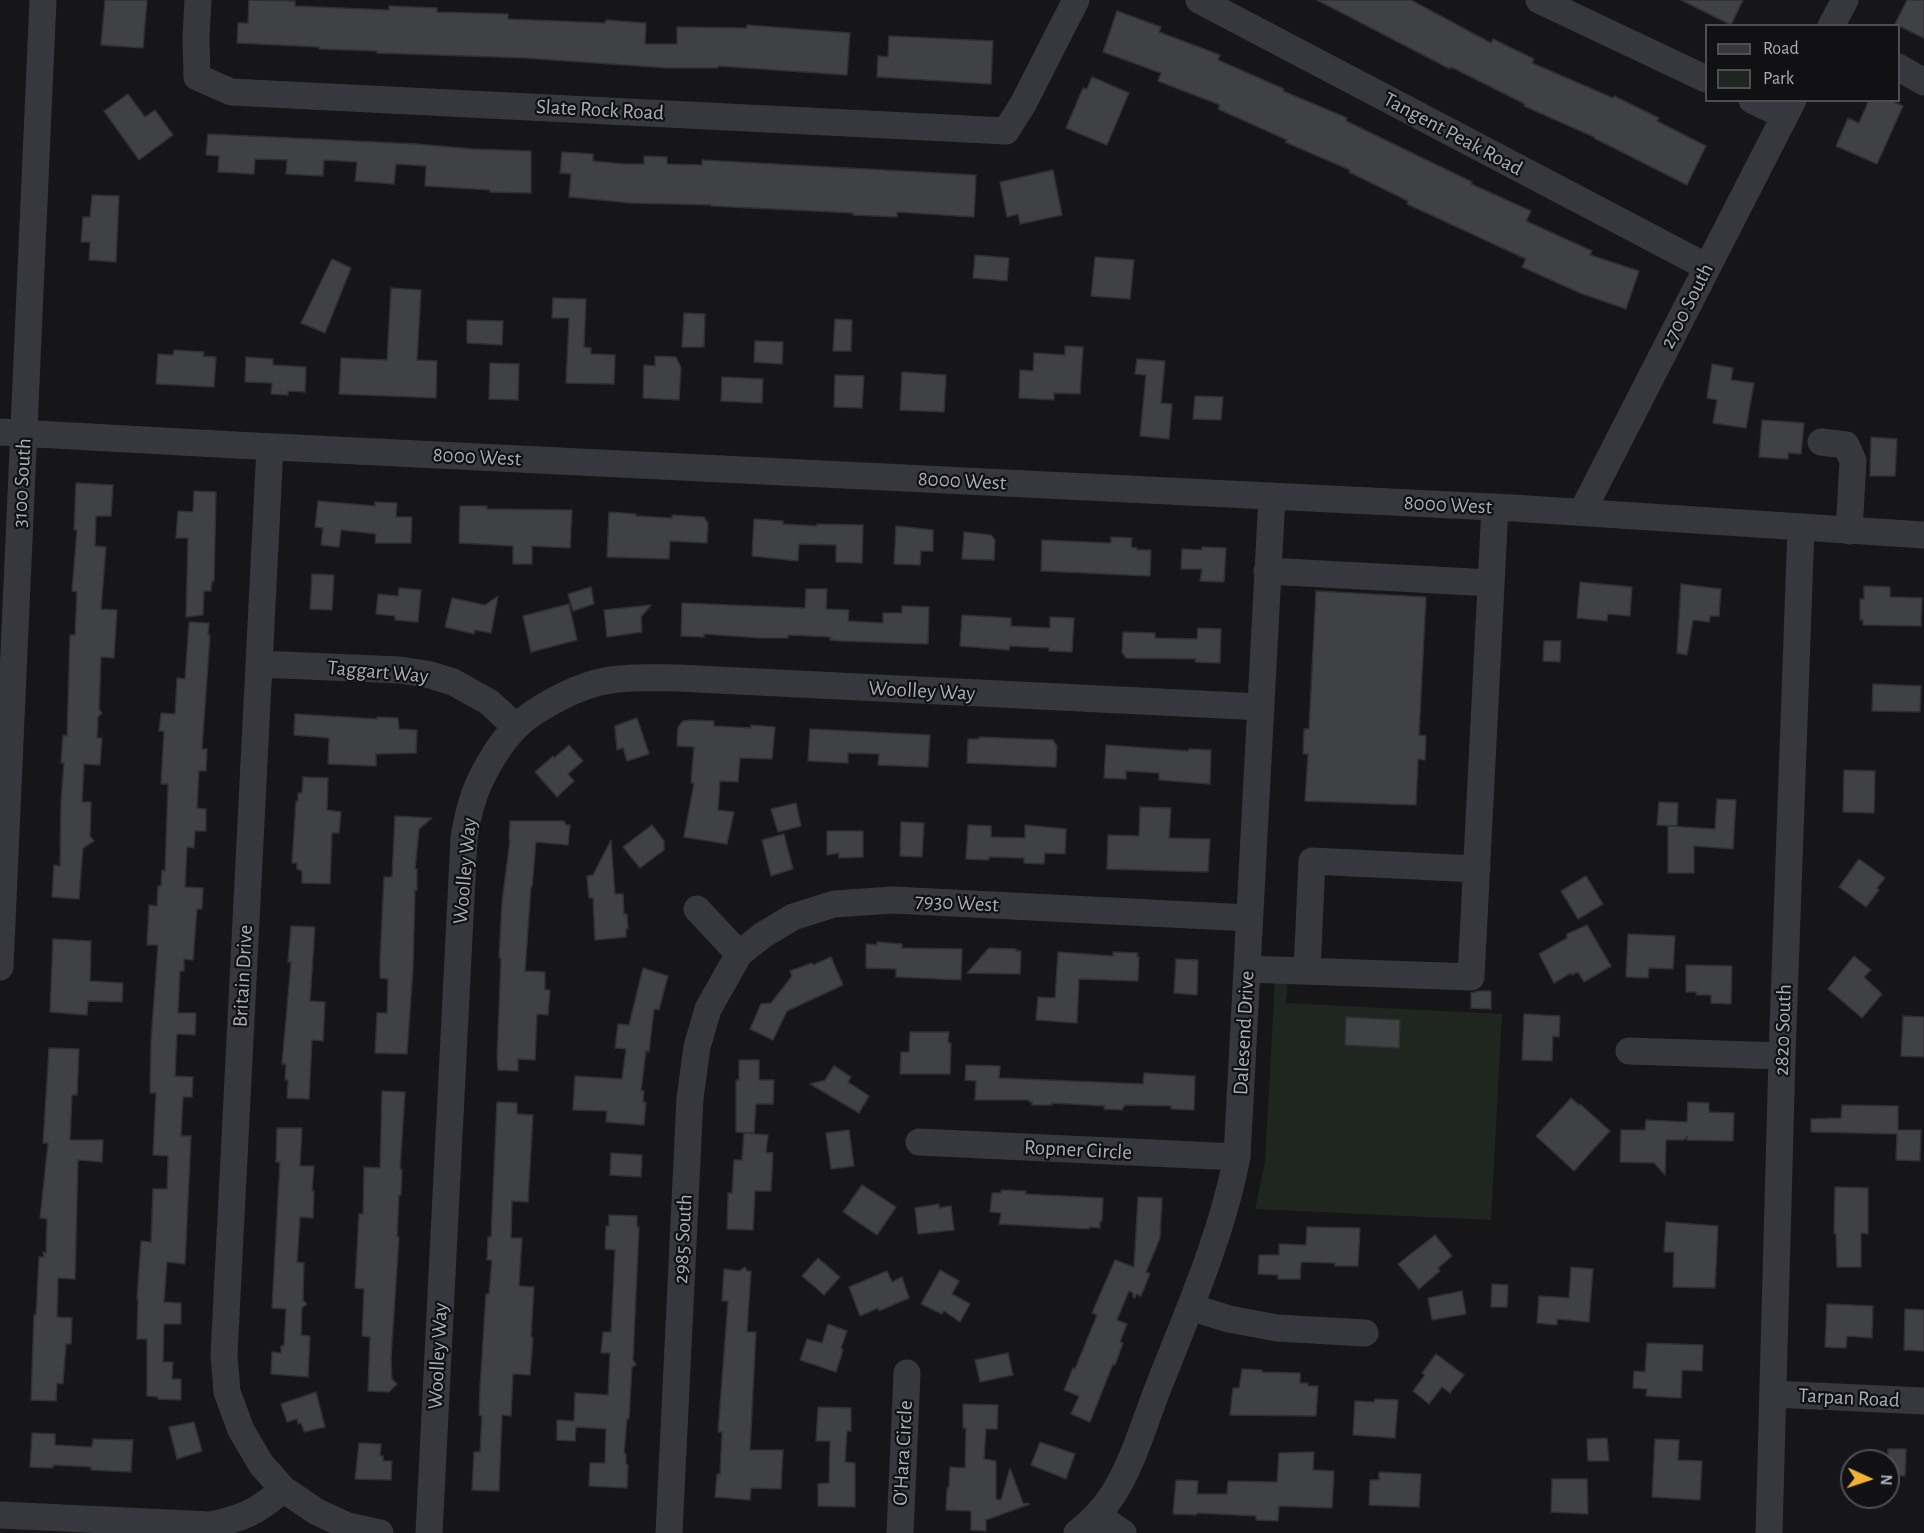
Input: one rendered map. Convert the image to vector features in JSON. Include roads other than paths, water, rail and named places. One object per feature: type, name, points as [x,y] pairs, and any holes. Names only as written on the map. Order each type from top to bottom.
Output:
[{"type":"street","name":"3100 South","points":[[0,967],[12,432],[43,0]]},
{"type":"street","name":"Slate Rock Road","points":[[198,0],[197,77],[231,92],[1006,131],[1023,104],[1076,0]]},
{"type":"street","name":"Tangent Peak Road","points":[[1198,0],[1707,267]]},
{"type":"street","points":[[1539,0],[1705,78]]},
{"type":"street","points":[[1833,24],[1845,0]]},
{"type":"street","points":[[1900,69],[1924,82]]},
{"type":"street","points":[[1761,102],[1789,108]]},
{"type":"street","name":"2700 South","points":[[1582,512],[1789,108]]},
{"type":"street","name":"8000 West","points":[[12,432],[270,447],[1495,507],[1924,535]]},
{"type":"street","points":[[1821,442],[1846,446],[1853,460],[1849,531]]},
{"type":"street","name":"Britain Drive","points":[[270,447],[224,1354],[227,1392],[241,1430],[261,1464],[284,1489]]},
{"type":"street","name":"Dalesend Drive","points":[[1088,1525],[1113,1495],[1125,1473],[1190,1307],[1230,1192],[1237,1157],[1272,496]]},
{"type":"street","points":[[1247,969],[1471,976],[1495,507]]},
{"type":"street","name":"2820 South","points":[[1769,1533],[1782,1056],[1801,527]]},
{"type":"street","points":[[1267,571],[1491,583]]},
{"type":"street","name":"Taggart Way","points":[[260,664],[399,670],[427,674],[453,682],[489,702],[516,727]]},
{"type":"street","name":"Woolley Way","points":[[429,1533],[464,838],[472,800],[489,764],[516,727],[569,692],[597,683],[625,679],[678,678],[1261,707]]},
{"type":"street","points":[[1306,971],[1312,861],[1476,869]]},
{"type":"street","name":"7930 West","points":[[740,954],[763,935],[793,917],[834,904],[893,900],[1250,918]]},
{"type":"street","points":[[697,909],[740,954]]},
{"type":"street","name":"2985 South","points":[[669,1533],[690,1098],[697,1047],[708,1009],[740,954]]},
{"type":"street","points":[[1629,1051],[1782,1056]]},
{"type":"street","name":"Ropner Circle","points":[[919,1142],[1237,1157]]},
{"type":"street","points":[[1190,1307],[1229,1319],[1277,1328],[1365,1333]]},
{"type":"street","name":"O'Hara Circle","points":[[900,1533],[907,1373]]},
{"type":"street","name":"Tarpan Road","points":[[1773,1394],[1924,1401]]},
{"type":"street","points":[[0,1515],[210,1525],[249,1515],[267,1504],[284,1489],[317,1512],[348,1526],[380,1533]]},
{"type":"street","points":[[1088,1525],[1123,1533]]}]
